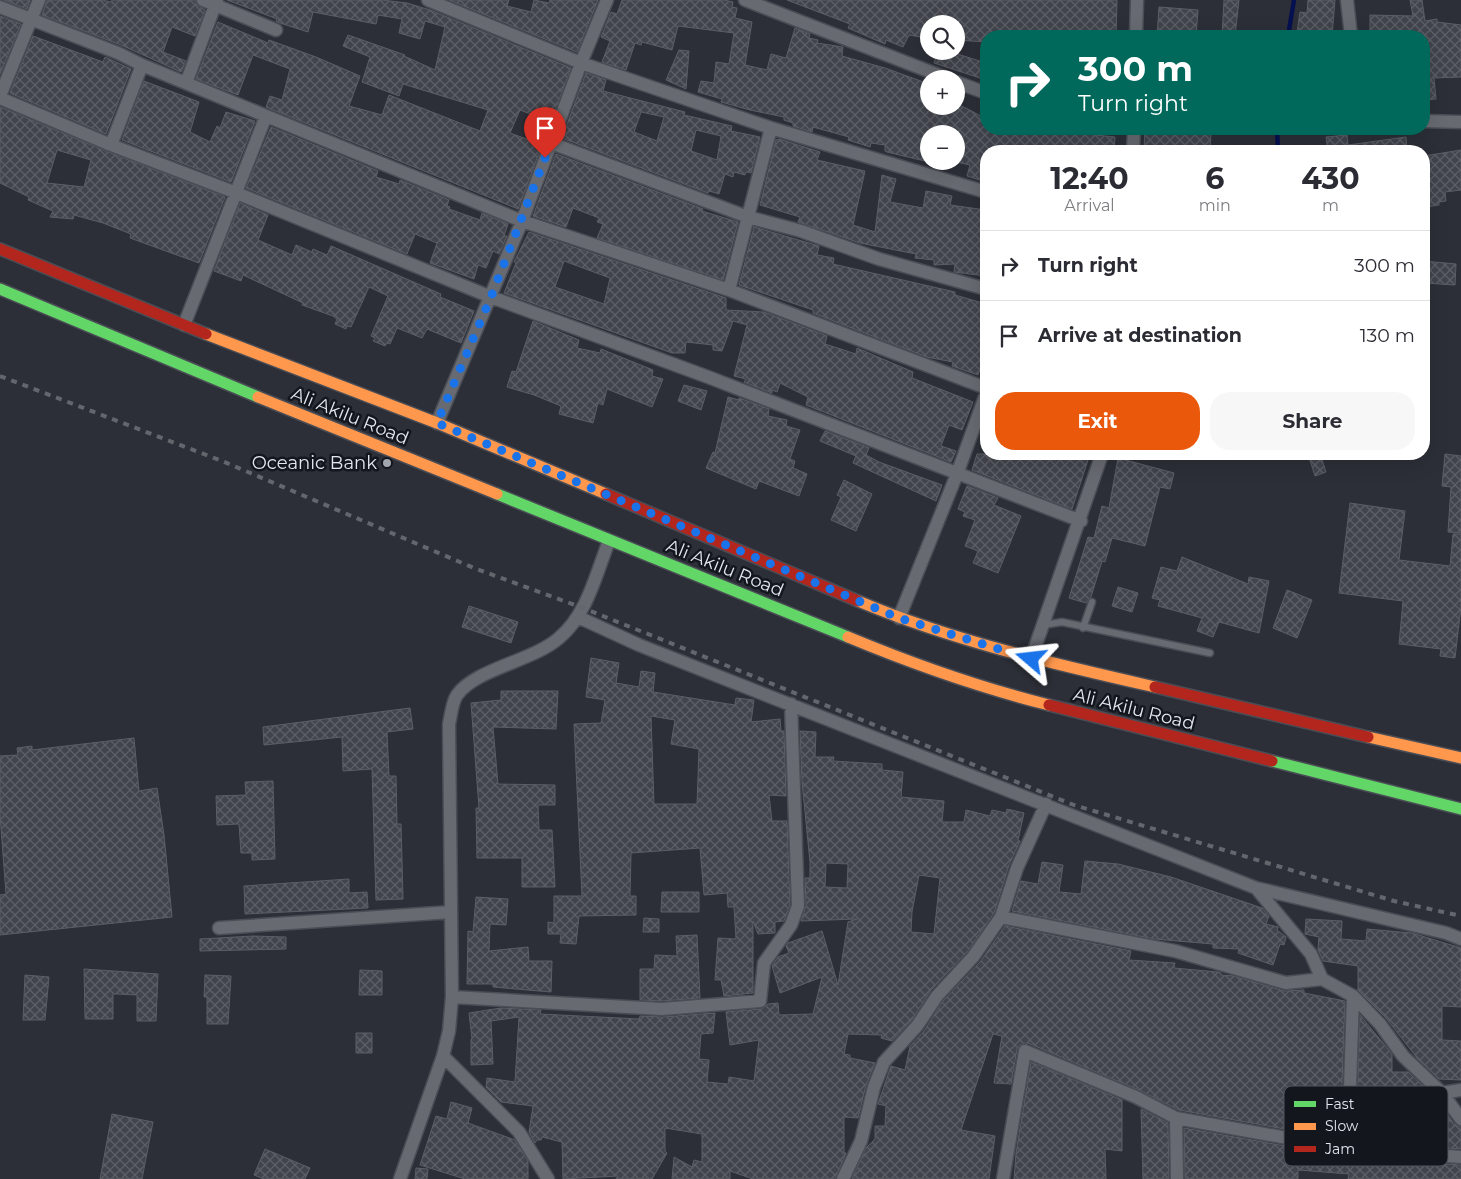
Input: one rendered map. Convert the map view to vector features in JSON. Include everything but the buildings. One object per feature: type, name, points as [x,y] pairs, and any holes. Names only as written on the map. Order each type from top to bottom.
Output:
[{"type":"main road","name":"Ali Akilu Road","points":[[0,249],[184,325],[437,423],[899,618],[1031,659],[1461,758]]},
{"type":"main road","name":"Ali Akilu Road","points":[[0,289],[113,338],[884,652],[1017,697],[1461,809]]},
{"type":"street","points":[[39,0],[0,97],[111,145],[234,192],[491,297],[708,376],[1081,521]]},
{"type":"street","points":[[203,0],[216,2],[276,30]]},
{"type":"street","points":[[428,0],[580,63],[771,128],[980,190]]},
{"type":"street","points":[[437,423],[522,221],[580,63],[607,0]]},
{"type":"street","points":[[745,0],[926,70]]},
{"type":"street","points":[[1136,30],[1137,0]]},
{"type":"street","points":[[1347,0],[1350,30]]},
{"type":"street","points":[[186,83],[216,2]]},
{"type":"street","points":[[0,7],[118,53],[142,65],[522,221],[729,290],[980,386]]},
{"type":"street","points":[[111,145],[142,65]]},
{"type":"street","points":[[965,85],[980,91]]},
{"type":"street","points":[[184,325],[234,192],[266,116]]},
{"type":"street","points":[[1430,121],[1461,122]]},
{"type":"street","points":[[729,290],[771,128]]},
{"type":"street","points":[[551,143],[748,217],[801,231],[879,259],[980,286]]},
{"type":"street","points":[[899,618],[957,474],[980,411]]},
{"type":"street","points":[[1031,659],[1081,521],[1100,460]]},
{"type":"street","points":[[400,1179],[443,1056],[449,1031],[452,997],[452,912],[449,724],[456,696],[474,680],[539,652],[560,638],[578,617],[609,541]]},
{"type":"street","points":[[578,617],[639,645],[1256,888],[1446,933],[1461,939]]},
{"type":"street","points":[[452,997],[662,1009],[760,1001],[764,963],[791,924],[798,906],[791,704]]},
{"type":"street","points":[[843,1179],[861,1141],[874,1087],[884,1062],[917,1026],[937,996],[973,957],[1001,917],[1017,868],[1046,804]]},
{"type":"street","points":[[1256,888],[1311,954],[1322,979]]},
{"type":"street","points":[[219,928],[452,912]]},
{"type":"street","points":[[1001,917],[1175,951],[1286,983],[1322,979],[1353,996],[1380,1024],[1403,1056],[1435,1086]]},
{"type":"street","points":[[1350,1086],[1353,996]]},
{"type":"street","points":[[1003,1179],[1025,1051],[1136,1097],[1176,1118],[1284,1137]]},
{"type":"street","points":[[443,1056],[518,1132],[548,1179]]},
{"type":"street","points":[[1448,1092],[1461,1090]]},
{"type":"street","points":[[1448,1102],[1461,1120]]},
{"type":"street","points":[[1176,1118],[1177,1179]]},
{"type":"street","points":[[1448,1156],[1461,1157]]},
{"type":"lane","points":[[1083,628],[1092,602]]},
{"type":"lane","points":[[1042,625],[1055,621],[1210,653]]},
{"type":"waterway","points":[[1289,30],[1294,0]]},
{"type":"waterway","points":[[1277,135],[1278,145]]},
{"type":"railway","points":[[0,376],[222,461],[474,568],[583,608],[1074,805],[1394,901],[1461,916]]},
{"type":"traffic: fast","points":[[0,289],[258,397]]},
{"type":"traffic: fast","points":[[497,494],[848,637]]},
{"type":"traffic: fast","points":[[1272,761],[1461,809]]},
{"type":"traffic: slow","points":[[206,334],[437,423],[606,494]]},
{"type":"traffic: slow","points":[[258,397],[497,494]]},
{"type":"traffic: slow","points":[[858,601],[967,640],[1155,687]]},
{"type":"traffic: slow","points":[[848,637],[947,675],[1049,705]]},
{"type":"traffic: slow","points":[[1368,737],[1461,758]]},
{"type":"traffic: jam","points":[[0,249],[206,334]]},
{"type":"traffic: jam","points":[[606,494],[858,601]]},
{"type":"traffic: jam","points":[[1155,687],[1368,737]]},
{"type":"traffic: jam","points":[[1049,705],[1272,761]]},
{"type":"place","name":"Oceanic Bank","points":[[387,463]]},
{"type":"route","points":[[545,158],[522,221],[437,423],[558,476],[899,618],[1031,659]]}]
